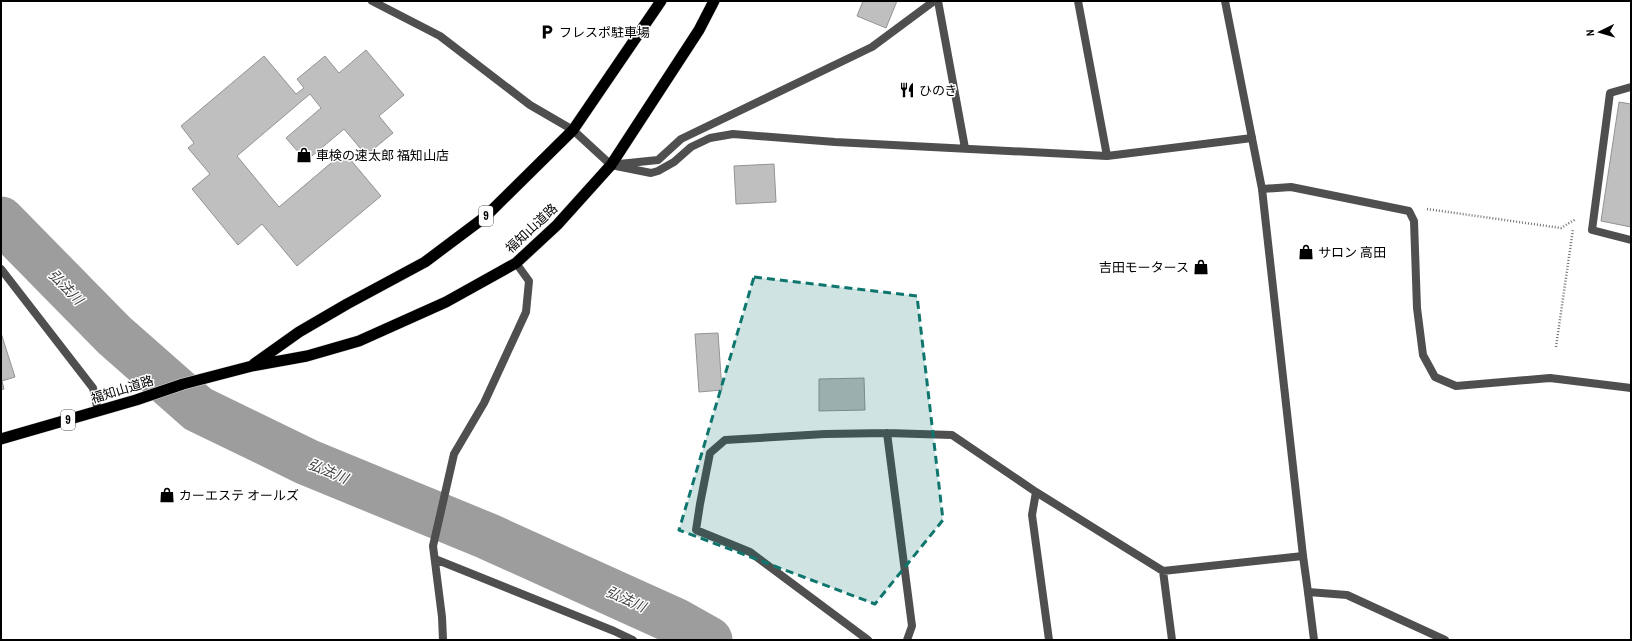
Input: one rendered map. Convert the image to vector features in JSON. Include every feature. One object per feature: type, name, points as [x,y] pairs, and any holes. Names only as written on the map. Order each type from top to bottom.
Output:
[{"type":"highway","name":"福知山道路","points":[[252,366],[306,328],[425,262],[479,222],[573,130],[662,1]]},
{"type":"highway","name":"福知山道路","points":[[1,439],[136,400],[183,384],[252,366],[307,356],[358,341],[446,302],[516,263],[557,225],[611,165],[699,30],[714,1]]},
{"type":"street","points":[[372,1],[440,36],[530,105],[573,130],[611,165],[651,173],[658,171],[674,162],[691,147],[710,138],[733,134],[836,142],[1107,156],[1252,138]]},
{"type":"street","points":[[611,165],[658,160],[681,139],[872,47],[934,1]]},
{"type":"street","points":[[938,1],[965,148]]},
{"type":"street","points":[[1078,1],[1107,156]]},
{"type":"street","points":[[1225,1],[1262,189],[1303,556],[1314,640]]},
{"type":"street","points":[[1631,87],[1610,93],[1592,230],[1631,240]]},
{"type":"street","points":[[1262,189],[1291,187],[1409,211],[1414,221],[1417,308],[1423,355],[1435,377],[1456,386],[1550,378],[1631,388]]},
{"type":"street","points":[[443,640],[433,546],[454,454],[484,402],[526,312],[529,281],[516,263]]},
{"type":"street","points":[[1,270],[93,388],[98,411]]},
{"type":"street","points":[[868,640],[750,552],[696,530],[710,453],[725,440],[825,434],[887,433],[952,435],[1036,492],[1163,571],[1303,556]]},
{"type":"street","points":[[887,433],[912,626],[907,640]]},
{"type":"street","points":[[1036,492],[1032,515],[1048,640]]},
{"type":"street","points":[[434,559],[633,640]]},
{"type":"street","points":[[1163,571],[1172,640]]},
{"type":"street","points":[[1308,592],[1347,595],[1445,640]]},
{"type":"path","points":[[1409,211],[1429,209],[1561,228],[1574,220]]},
{"type":"path","points":[[1556,347],[1576,213]]},
{"type":"highlighted area","points":[[754,277],[917,296],[943,520],[875,604],[679,530]]},
{"type":"building","points":[[863,1],[897,1],[886,28],[857,16]]},
{"type":"building","points":[[366,50],[404,95],[379,116],[393,133],[366,155],[344,129],[306,161],[286,138],[321,108],[310,94],[237,156],[279,207],[344,152],[381,196],[297,266],[262,224],[238,245],[192,189],[210,174],[188,148],[194,143],[181,126],[264,56],[296,94],[304,88],[297,79],[325,56],[339,73]]},
{"type":"building","points":[[1619,102],[1631,104],[1631,227],[1601,221]]},
{"type":"building","points":[[774,164],[776,202],[736,204],[734,166]]},
{"type":"building","points":[[1,333],[15,377],[2,381],[4,389],[1,390]]},
{"type":"building","points":[[718,333],[722,390],[699,392],[695,334]]},
{"type":"building","points":[[864,378],[865,410],[819,411],[819,379]]},
{"type":"waterway","name":"弘法川","points":[[1,220],[114,335],[198,409],[307,462],[487,536],[677,622],[709,640]]},
{"type":"place","name":"フレスポ駐車場","points":[[547,32]]},
{"type":"place","name":"ひのき","points":[[907,90]]},
{"type":"place","name":"車検の速太郎 福知山店","points":[[304,155]]},
{"type":"place","name":"サロン 高田","points":[[1306,252]]},
{"type":"place","name":"吉田モータース","points":[[1201,267]]},
{"type":"place","name":"カーエステ オールズ","points":[[167,495]]}]
